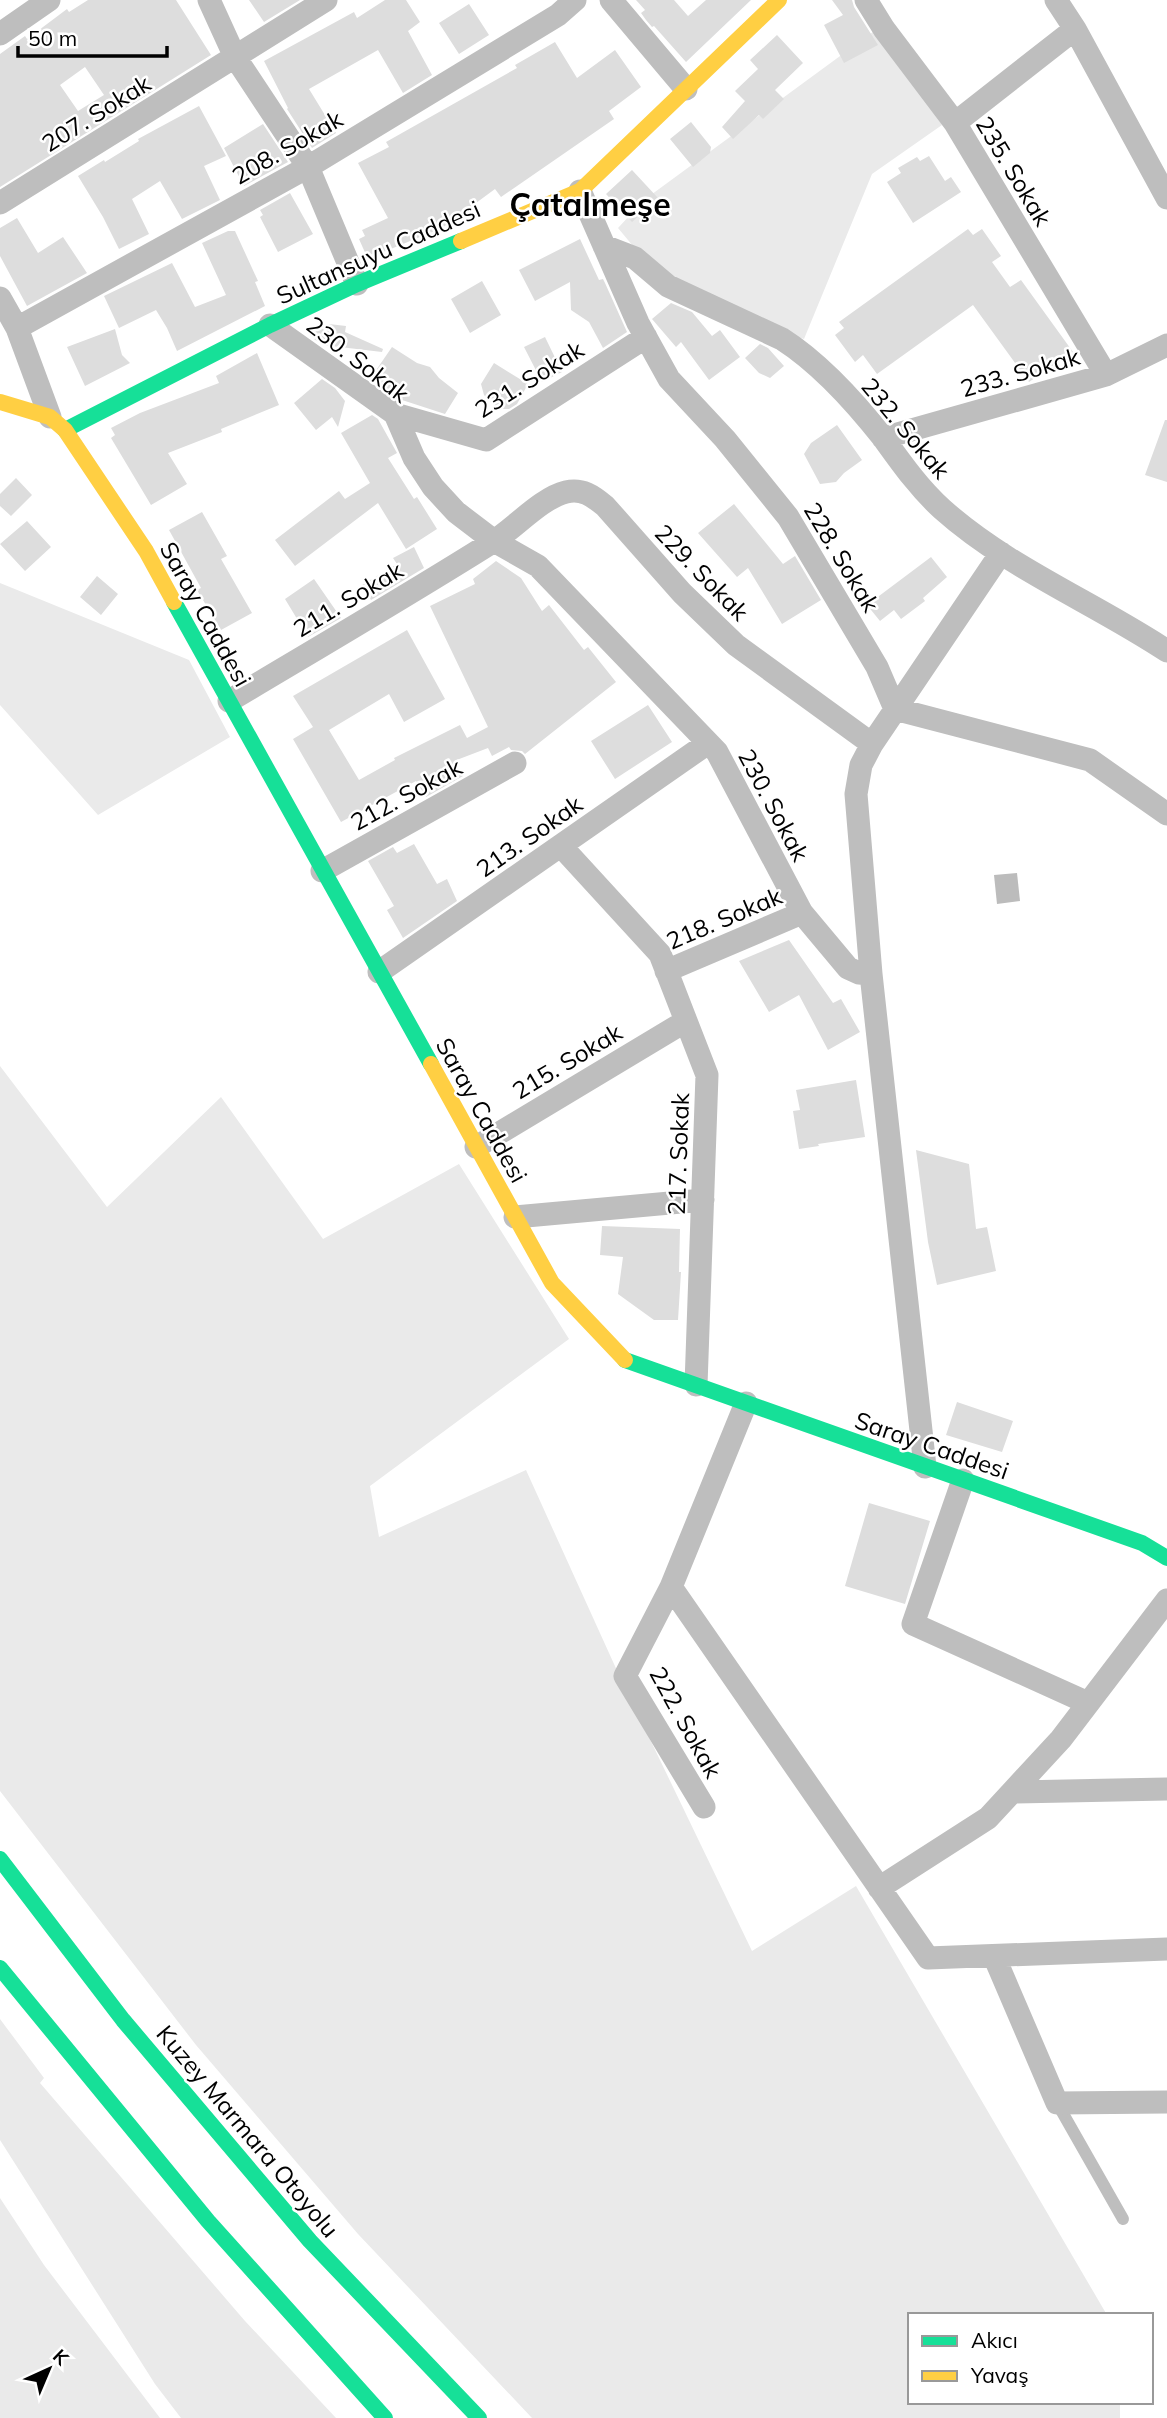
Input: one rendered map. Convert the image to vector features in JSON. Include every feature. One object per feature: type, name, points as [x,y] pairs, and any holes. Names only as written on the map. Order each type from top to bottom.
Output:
[{"type":"main road","name":"Sultansuyu Caddesi","points":[[57,423],[357,284],[580,191],[779,0]]},
{"type":"main road","points":[[0,402],[57,423]]},
{"type":"main road","name":"Saray Caddesi","points":[[57,423],[146,551],[552,1283],[622,1359],[1142,1543],[1167,1558]]},
{"type":"main road","name":"Kuzey Marmara Otoyolu","points":[[0,1859],[123,2020],[310,2241],[479,2418]]},
{"type":"main road","points":[[0,1968],[208,2221],[385,2418]]},
{"type":"street","points":[[0,34],[49,0]]},
{"type":"street","points":[[209,0],[235,57],[308,167],[357,284]]},
{"type":"street","name":"207. Sokak","points":[[0,203],[326,0]]},
{"type":"street","name":"208. Sokak","points":[[17,328],[308,167],[558,15],[575,0]]},
{"type":"street","points":[[611,0],[686,89]]},
{"type":"street","name":"235. Sokak","points":[[866,0],[884,29],[954,122],[1105,376]]},
{"type":"street","points":[[1056,0],[1167,198]]},
{"type":"street","points":[[954,122],[1074,29]]},
{"type":"street","name":"228. Sokak","points":[[580,191],[646,337],[669,379],[725,439],[788,517],[877,667],[895,709]]},
{"type":"street","name":"232. Sokak","points":[[604,246],[635,258],[668,286],[796,348],[822,370],[883,438],[907,472],[932,500],[964,527],[1001,553],[1134,629],[1167,651]]},
{"type":"street","points":[[0,298],[17,328],[57,423]]},
{"type":"street","name":"230. Sokak","points":[[270,324],[394,414],[414,458],[433,487],[456,512],[494,541],[538,566],[708,743],[716,752],[802,912],[848,968],[859,973],[872,974]]},
{"type":"street","name":"231. Sokak","points":[[394,414],[486,440],[646,337]]},
{"type":"street","name":"233. Sokak","points":[[883,438],[1105,376],[1167,345]]},
{"type":"street","name":"229. Sokak","points":[[494,541],[555,496],[568,491],[581,491],[593,496],[682,593],[736,645],[872,744]]},
{"type":"street","name":"211. Sokak","points":[[229,701],[494,541]]},
{"type":"street","points":[[925,1467],[872,974],[856,794],[861,765],[872,744],[1001,553]]},
{"type":"street","points":[[895,709],[1090,760],[1167,814]]},
{"type":"street","name":"213. Sokak","points":[[379,972],[708,743]]},
{"type":"street","name":"212. Sokak","points":[[322,871],[515,763]]},
{"type":"street","name":"217. Sokak","points":[[561,846],[660,954],[707,1075],[696,1385]]},
{"type":"street","name":"218. Sokak","points":[[666,971],[802,912]]},
{"type":"street","name":"215. Sokak","points":[[476,1147],[686,1021]]},
{"type":"street","points":[[515,1217],[703,1200]]},
{"type":"street","points":[[746,1403],[671,1587],[928,1958],[1167,1949]]},
{"type":"street","points":[[963,1480],[913,1624],[1088,1703]]},
{"type":"street","name":"222. Sokak","points":[[671,1587],[625,1676],[704,1807]]},
{"type":"street","points":[[879,1888],[988,1818],[1061,1738],[1167,1600]]},
{"type":"street","points":[[1012,1792],[1167,1789]]},
{"type":"street","points":[[994,1956],[1057,2103],[1167,2102]]},
{"type":"lane","points":[[1057,2103],[1122,2219]]},
{"type":"shaded area","points":[[881,26],[942,125],[872,174],[804,339],[668,288],[618,228],[644,200]]},
{"type":"shaded area","points":[[0,583],[189,660],[230,737],[98,815],[0,705]]},
{"type":"shaded area","points":[[1017,873],[1020,901],[997,904],[994,875]]},
{"type":"shaded area","points":[[0,1066],[107,1207],[221,1097],[323,1239],[459,1164],[569,1339],[370,1486],[379,1537],[526,1470],[619,1675],[752,1951],[856,1886],[1106,2313],[908,2313],[908,2404],[1120,2404],[1120,2418],[532,2418],[358,2234],[196,2045],[0,1791]]},
{"type":"shaded area","points":[[0,2019],[44,2078],[40,2083],[245,2321],[336,2418],[181,2418],[155,2384],[0,2140]]},
{"type":"shaded area","points":[[0,2198],[44,2265],[160,2418],[0,2418]]},
{"type":"building","points":[[88,0],[176,0],[211,55],[0,187],[0,54],[25,36],[27,39],[67,9],[69,12]],"holes":[[[85,67],[104,95],[78,111],[60,85]]]},
{"type":"building","points":[[249,0],[300,0],[264,22]]},
{"type":"building","points":[[385,0],[406,0],[420,22],[408,31],[432,75],[403,93],[378,50],[309,89],[336,133],[312,148],[287,109],[264,61],[354,12],[357,18]]},
{"type":"building","points":[[636,0],[674,0],[688,16],[706,0],[751,0],[686,62],[646,20],[641,13],[645,10]]},
{"type":"building","points":[[832,0],[852,0],[878,45],[844,63],[824,25],[843,15]]},
{"type":"building","points":[[469,4],[489,35],[459,54],[439,23]]},
{"type":"building","points":[[777,35],[803,63],[775,90],[784,99],[763,119],[759,115],[733,139],[722,127],[745,101],[735,91],[758,69],[750,60]]},
{"type":"building","points":[[555,42],[577,78],[615,50],[641,87],[609,111],[614,119],[501,197],[495,189],[442,228],[367,257],[359,239],[365,236],[362,230],[388,218],[358,163],[389,147],[386,142],[517,68],[515,65]]},
{"type":"building","points":[[199,106],[226,156],[204,166],[220,200],[182,219],[160,181],[132,199],[149,234],[119,249],[78,176]]},
{"type":"building","points":[[691,122],[711,147],[710,153],[693,167],[670,139]]},
{"type":"building","points":[[263,124],[288,162],[244,186],[224,148]]},
{"type":"building","points":[[929,156],[945,181],[951,177],[961,192],[913,223],[887,182],[901,173],[898,168],[917,157],[920,161]]},
{"type":"building","points":[[632,170],[658,198],[632,222],[606,194]]},
{"type":"building","points":[[290,193],[313,234],[278,252],[260,217],[263,215],[260,210]]},
{"type":"building","points":[[17,218],[38,253],[63,237],[87,273],[27,306],[0,256],[0,228]]},
{"type":"building","points":[[968,229],[973,235],[982,229],[1001,256],[992,262],[1010,287],[1021,280],[1073,352],[1029,382],[973,305],[877,374],[863,355],[855,362],[835,335],[844,328],[839,322]]},
{"type":"building","points":[[228,231],[235,231],[258,281],[255,282],[265,306],[177,351],[156,310],[119,328],[104,296],[172,263],[195,307],[226,295],[202,243]]},
{"type":"building","points":[[580,239],[599,280],[603,279],[627,332],[603,348],[589,322],[571,310],[570,282],[535,301],[519,270]]},
{"type":"building","points":[[482,281],[501,315],[470,333],[451,299]]},
{"type":"building","points":[[671,303],[692,312],[712,336],[720,330],[740,357],[709,380],[681,342],[676,347],[652,319]]},
{"type":"building","points":[[329,324],[346,326],[345,332],[383,349],[382,352],[323,345],[314,339],[316,328],[327,329]]},
{"type":"building","points":[[115,329],[122,355],[130,363],[85,386],[67,347]]},
{"type":"building","points":[[545,337],[562,372],[542,382],[524,347]]},
{"type":"building","points":[[760,344],[768,348],[784,366],[770,378],[759,373],[745,358]]},
{"type":"building","points":[[392,347],[417,363],[430,367],[458,393],[445,414],[399,399],[370,379]]},
{"type":"building","points":[[257,353],[279,405],[221,429],[222,432],[168,453],[187,484],[151,505],[111,438],[115,435],[111,428],[140,413],[219,383],[216,376]]},
{"type":"building","points":[[494,363],[528,384],[517,404],[509,409],[497,409],[484,395],[481,384]]},
{"type":"building","points":[[322,379],[335,388],[345,401],[338,427],[332,417],[316,430],[294,403]]},
{"type":"building","points":[[372,415],[378,419],[397,453],[388,458],[437,529],[406,549],[378,503],[295,566],[275,540],[339,491],[345,499],[370,483],[341,433]]},
{"type":"building","points":[[1167,420],[1167,482],[1145,475]]},
{"type":"building","points":[[837,425],[862,460],[836,482],[820,484],[804,454],[811,443]]},
{"type":"building","points":[[16,478],[32,495],[11,516],[0,506],[0,494]]},
{"type":"building","points":[[734,504],[783,564],[795,556],[821,600],[782,624],[748,568],[737,577],[698,533]]},
{"type":"building","points":[[202,512],[227,556],[221,559],[252,613],[221,630],[197,590],[201,588],[169,530]]},
{"type":"building","points":[[27,521],[51,547],[25,571],[0,544]]},
{"type":"building","points":[[414,547],[424,568],[371,600],[362,585],[397,564],[393,558]]},
{"type":"building","points":[[931,557],[947,577],[923,598],[925,601],[901,619],[894,610],[880,621],[867,605]]},
{"type":"building","points":[[496,561],[521,578],[542,611],[549,605],[584,650],[588,647],[616,682],[525,754],[509,747],[492,756],[488,748],[454,761],[463,776],[426,797],[416,781],[341,822],[293,739],[313,727],[293,696],[407,630],[445,699],[404,722],[389,694],[329,730],[359,780],[395,760],[394,758],[460,725],[467,738],[488,727],[430,606],[475,584],[473,579]]},
{"type":"building","points":[[97,576],[118,594],[101,615],[80,597]]},
{"type":"building","points":[[314,579],[341,618],[308,637],[285,599]]},
{"type":"building","points":[[648,705],[672,742],[615,779],[591,741]]},
{"type":"building","points":[[414,844],[437,884],[447,879],[457,901],[403,938],[387,910],[394,906],[368,861],[393,847],[397,853]]},
{"type":"building","points":[[789,940],[833,1003],[841,999],[860,1032],[828,1050],[799,995],[769,1012],[739,961]]},
{"type":"building","points":[[856,1080],[865,1137],[799,1149],[793,1111],[800,1110],[796,1090]]},
{"type":"building","points":[[916,1150],[969,1164],[976,1229],[987,1227],[996,1271],[937,1285],[928,1242]]},
{"type":"building","points":[[602,1226],[680,1229],[678,1320],[654,1320],[618,1294],[623,1257],[600,1255]]},
{"type":"building","points":[[957,1402],[1013,1421],[1002,1452],[946,1435]]},
{"type":"building","points":[[869,1503],[930,1521],[905,1604],[845,1586]]},
{"type":"traffic: fast","points":[[65,430],[270,325],[357,284],[461,241]]},
{"type":"traffic: fast","points":[[174,602],[431,1064]]},
{"type":"traffic: fast","points":[[625,1360],[1142,1543],[1167,1558]]},
{"type":"traffic: fast","points":[[0,1859],[123,2020],[310,2241],[479,2418]]},
{"type":"traffic: fast","points":[[0,1968],[208,2221],[385,2418]]},
{"type":"traffic: slow","points":[[461,241],[580,191],[779,0]]},
{"type":"traffic: slow","points":[[0,402],[50,417],[65,430],[146,551],[174,602]]},
{"type":"traffic: slow","points":[[431,1064],[552,1283],[625,1360]]},
{"type":"district","name":"Çatalmeşe","points":[[590,204]]}]
